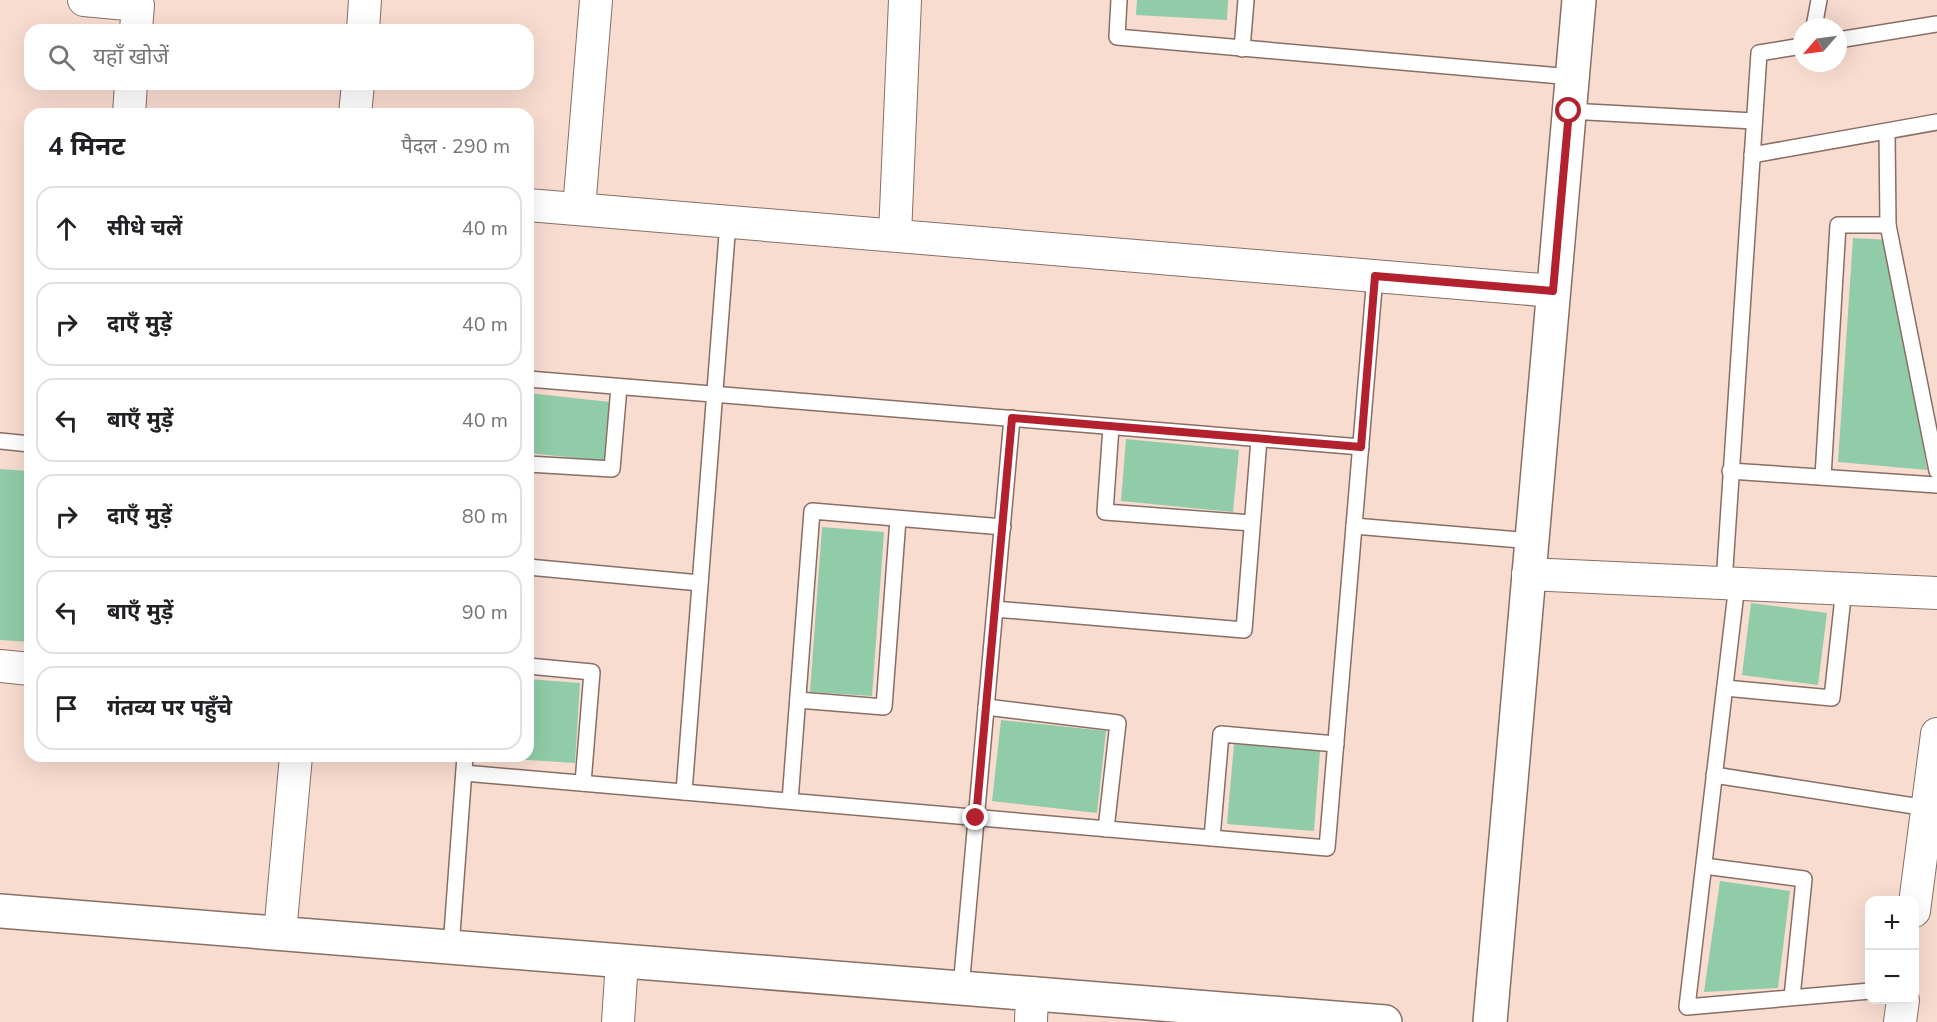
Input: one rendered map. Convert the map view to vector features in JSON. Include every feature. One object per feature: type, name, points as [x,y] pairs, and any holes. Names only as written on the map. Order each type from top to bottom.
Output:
[{"type":"street","points":[[84,0],[138,5],[136,24]]},
{"type":"street","points":[[363,24],[365,0]]},
{"type":"street","points":[[579,209],[596,0]]},
{"type":"street","points":[[895,236],[905,0]]},
{"type":"street","points":[[1490,1022],[1579,0]]},
{"type":"street","points":[[129,108],[131,90]]},
{"type":"street","points":[[356,108],[357,90]]},
{"type":"street","points":[[534,205],[1553,291]]},
{"type":"street","points":[[1528,574],[1937,593]]},
{"type":"street","points":[[0,666],[24,668]]},
{"type":"street","points":[[1918,896],[1929,858],[1928,808],[1937,734]]},
{"type":"street","points":[[280,933],[295,762]]},
{"type":"street","points":[[0,911],[961,988],[1031,1008],[1385,1022]]},
{"type":"street","points":[[618,1022],[622,961]]},
{"type":"street","points":[[1900,1022],[1902,1004]]},
{"type":"lane","points":[[1119,0],[1117,37],[1572,77]]},
{"type":"lane","points":[[1242,49],[1245,0]]},
{"type":"lane","points":[[1816,18],[1820,0]]},
{"type":"lane","points":[[1847,39],[1937,24]]},
{"type":"lane","points":[[1793,47],[1759,53],[1730,471],[1731,583],[1725,688],[1687,1007],[1865,991]]},
{"type":"lane","points":[[1569,111],[1754,121]]},
{"type":"lane","points":[[1752,155],[1937,122]]},
{"type":"lane","points":[[1887,132],[1888,225],[1937,471]]},
{"type":"lane","points":[[684,792],[728,222]]},
{"type":"lane","points":[[1823,477],[1838,225],[1888,225]]},
{"type":"lane","points":[[464,773],[1327,848],[1375,276]]},
{"type":"lane","points":[[534,380],[1361,447]]},
{"type":"lane","points":[[534,464],[612,469],[618,387]]},
{"type":"lane","points":[[961,988],[1012,418]]},
{"type":"lane","points":[[1111,427],[1105,512],[1252,523]]},
{"type":"lane","points":[[995,609],[1244,630],[1259,439]]},
{"type":"lane","points":[[0,441],[24,443]]},
{"type":"lane","points":[[1730,471],[1937,485]]},
{"type":"lane","points":[[790,801],[812,511],[1003,527]]},
{"type":"lane","points":[[798,700],[884,707],[898,519]]},
{"type":"lane","points":[[1354,526],[1531,541]]},
{"type":"lane","points":[[534,568],[700,584]]},
{"type":"lane","points":[[1725,688],[1832,698],[1844,588]]},
{"type":"lane","points":[[534,667],[592,672],[583,783]]},
{"type":"lane","points":[[986,707],[1118,723],[1106,829]]},
{"type":"lane","points":[[1212,838],[1221,734],[1336,744]]},
{"type":"lane","points":[[451,947],[465,762]]},
{"type":"lane","points":[[1714,776],[1928,808]]},
{"type":"lane","points":[[1704,866],[1804,879],[1792,997]]},
{"type":"green space","points":[[1137,0],[1228,0],[1227,20],[1136,15]]},
{"type":"green space","points":[[1853,238],[1890,240],[1927,470],[1838,462]]},
{"type":"green space","points":[[534,394],[610,402],[605,461],[534,454]]},
{"type":"green space","points":[[1126,439],[1239,450],[1233,512],[1121,501]]},
{"type":"green space","points":[[0,469],[24,471],[24,642],[0,640]]},
{"type":"green space","points":[[822,527],[884,532],[872,696],[810,692]]},
{"type":"green space","points":[[1751,603],[1827,613],[1818,685],[1742,675]]},
{"type":"green space","points":[[534,679],[580,683],[575,763],[534,760]]},
{"type":"green space","points":[[1001,720],[1106,731],[1097,813],[992,801]]},
{"type":"green space","points":[[1234,744],[1320,751],[1314,831],[1227,824]]},
{"type":"green space","points":[[1720,881],[1790,891],[1778,988],[1704,992]]},
{"type":"route","points":[[976,818],[1012,418],[1361,447],[1375,276],[1553,291],[1569,111]]}]
